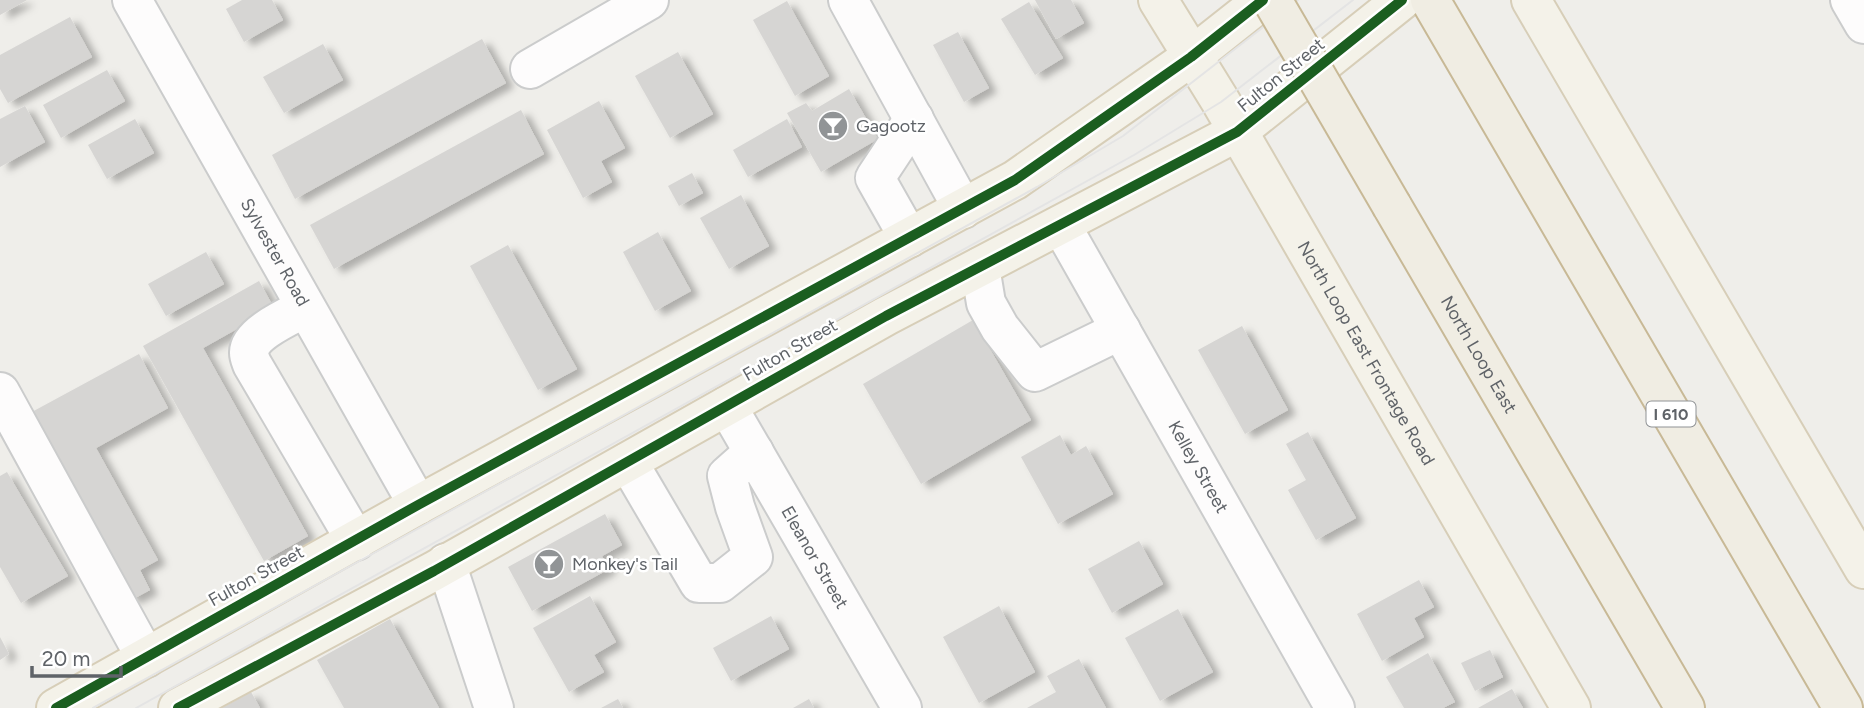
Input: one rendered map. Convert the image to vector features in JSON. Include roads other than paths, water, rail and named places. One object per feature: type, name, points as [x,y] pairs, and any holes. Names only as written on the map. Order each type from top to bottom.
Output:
[{"type":"highway","name":"North Loop East","points":[[1272,0],[1685,708]]},
{"type":"highway","name":"I 610","points":[[1430,0],[1843,708]]},
{"type":"main road","name":"North Loop East Frontage Road","points":[[1158,0],[1571,708]]},
{"type":"main road","name":"Fulton Street","points":[[56,708],[418,505],[1015,180],[1191,57],[1263,0]]},
{"type":"main road","name":"Fulton Street","points":[[178,708],[446,563],[886,316],[1237,132],[1402,0]]},
{"type":"main road","points":[[1531,0],[1864,569]]},
{"type":"street","name":"Sylvester Road","points":[[132,0],[418,505]]},
{"type":"street","points":[[530,69],[649,0]]},
{"type":"street","points":[[848,0],[962,209]]},
{"type":"street","points":[[1850,0],[1864,24]]},
{"type":"street","points":[[909,238],[875,178],[914,119]]},
{"type":"street","name":"Kelley Street","points":[[1061,225],[1335,708]]},
{"type":"street","points":[[979,267],[986,303],[1000,328],[1035,372],[1121,330]]},
{"type":"street","points":[[305,308],[260,333],[248,351],[252,365],[356,541]]},
{"type":"street","points":[[0,392],[146,658]]},
{"type":"street","name":"Eleanor Street","points":[[727,406],[902,708]]},
{"type":"street","points":[[628,462],[699,583],[720,583],[753,557],[735,508],[727,475],[754,452]]},
{"type":"street","points":[[446,563],[494,708]]},
{"type":"tram line","points":[[93,708],[1037,187],[1123,136],[1298,0]]},
{"type":"tram line","points":[[136,708],[1134,155],[1221,102],[1353,0]]},
{"type":"place","name":"Gagootz","points":[[833,126]]},
{"type":"place","name":"Monkey's Tail","points":[[549,564]]}]
